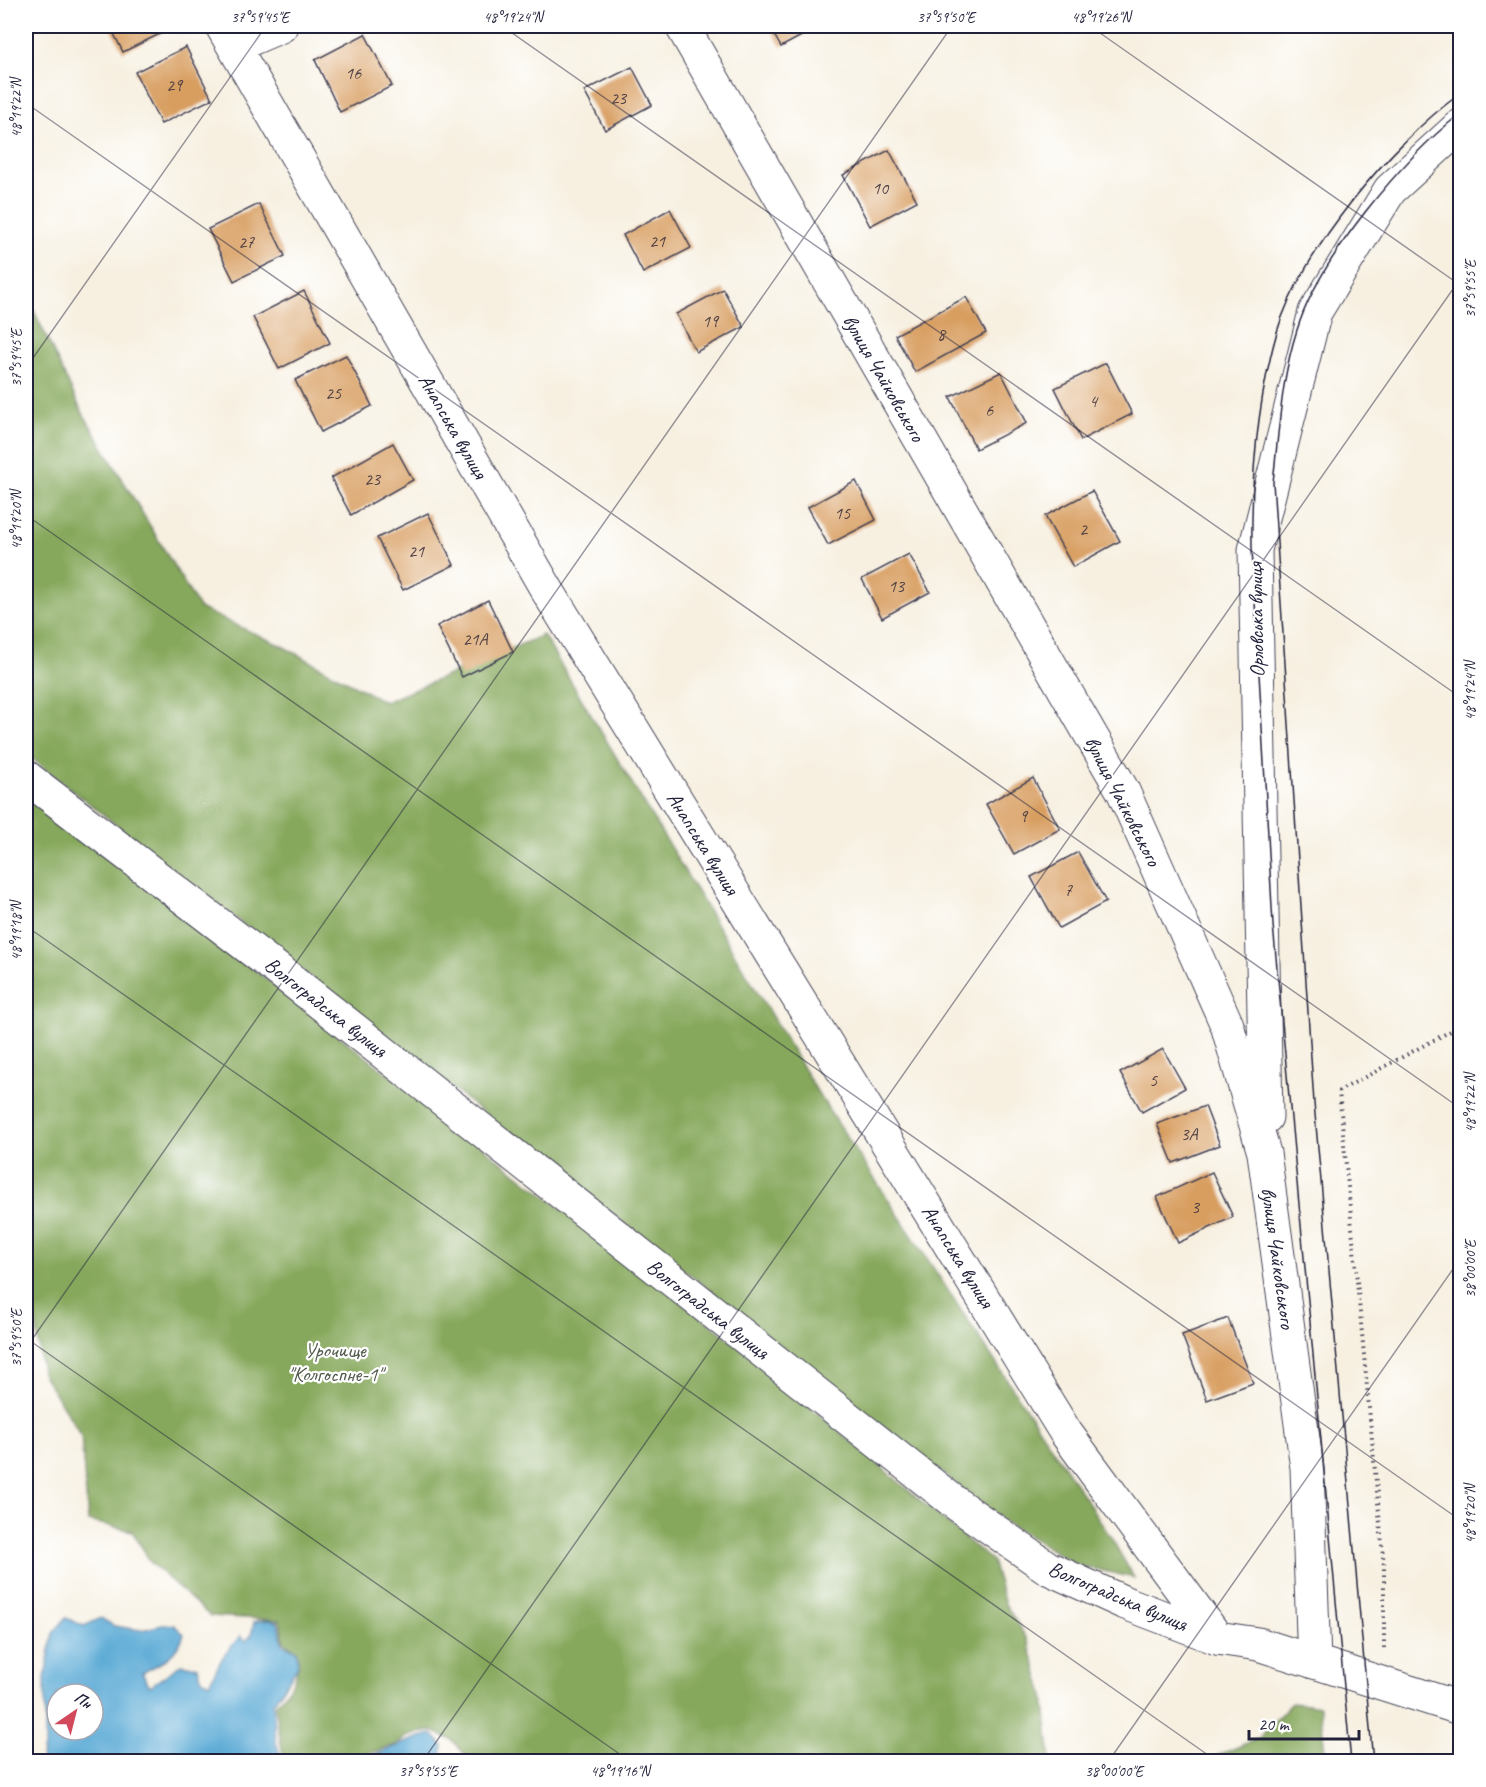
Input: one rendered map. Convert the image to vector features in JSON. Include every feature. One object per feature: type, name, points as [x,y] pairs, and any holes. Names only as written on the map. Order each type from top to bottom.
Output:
[{"type":"street","points":[[228,36],[281,26]]},
{"type":"street","name":"вулиця Чайковського","points":[[682,26],[1124,791],[1227,1025],[1264,1153],[1267,1174],[1307,1468],[1314,1662]]},
{"type":"street","name":"Анапська вулиця","points":[[228,36],[548,590],[1054,1412],[1217,1638]]},
{"type":"street","name":"Орловська вулиця","points":[[1267,1174],[1255,550],[1315,312],[1390,190],[1461,126]]},
{"type":"street","name":"Волгоградська вулиця","points":[[26,777],[290,979],[958,1505],[1048,1568],[1123,1602],[1217,1638],[1258,1644],[1461,1708]]},
{"type":"path","points":[[1385,1685],[1384,1566],[1339,1091],[1461,1026]]},
{"type":"path","points":[[26,1493],[31,1510],[32,1544],[26,1564]]},
{"type":"green space","points":[[26,294],[81,410],[199,608],[284,647],[385,702],[543,635],[818,1093],[1112,1539],[1134,1578],[1077,1565],[1005,1522],[26,754]]},
{"type":"green space","name":"Урочище \"Колгоспне-1\"","points":[[26,796],[83,837],[741,1348],[992,1561],[1005,1604],[1027,1639],[1044,1694],[1051,1761],[471,1761],[452,1740],[432,1731],[411,1734],[396,1745],[360,1756],[342,1753],[318,1759],[285,1761],[275,1705],[294,1681],[298,1660],[297,1651],[284,1642],[280,1620],[210,1616],[151,1563],[132,1531],[88,1521],[81,1435],[42,1373],[31,1284],[26,1283]]},
{"type":"green space","points":[[1292,1702],[1320,1706],[1326,1761],[1205,1761],[1259,1738]]},
{"type":"water","points":[[66,1618],[84,1626],[101,1618],[114,1626],[141,1630],[166,1624],[174,1625],[184,1634],[181,1642],[162,1662],[142,1673],[150,1686],[182,1664],[198,1667],[202,1679],[209,1683],[223,1657],[240,1636],[245,1641],[251,1636],[254,1622],[269,1620],[278,1622],[283,1644],[297,1651],[298,1666],[273,1703],[276,1742],[282,1761],[41,1761],[45,1742],[105,1742],[105,1682],[45,1682],[53,1633]]},
{"type":"water","points":[[432,1734],[443,1746],[440,1761],[324,1761],[370,1756]]},
{"type":"building","points":[[110,26],[173,26],[174,27],[123,52]]},
{"type":"building","points":[[769,26],[820,26],[781,47]]},
{"type":"building","points":[[365,34],[392,86],[340,112],[315,60]]},
{"type":"building","points":[[186,47],[212,99],[161,124],[135,72]]},
{"type":"building","points":[[632,67],[652,105],[605,130],[584,91]]},
{"type":"building","points":[[889,150],[917,201],[870,226],[843,175]]},
{"type":"building","points":[[259,204],[285,256],[234,281],[208,229]]},
{"type":"building","points":[[670,209],[691,248],[643,273],[623,235]]},
{"type":"building","points":[[723,289],[744,327],[696,352],[676,314]]},
{"type":"building","points":[[304,291],[330,343],[279,369],[253,317]]},
{"type":"building","points":[[966,297],[986,333],[915,372],[895,335]]},
{"type":"building","points":[[346,355],[372,406],[321,432],[295,380]]},
{"type":"building","points":[[1106,363],[1132,414],[1081,440],[1055,388]]},
{"type":"building","points":[[1001,372],[1027,423],[976,449],[950,397]]},
{"type":"building","points":[[393,443],[413,480],[351,515],[331,478]]},
{"type":"building","points":[[856,481],[876,520],[828,545],[808,507]]},
{"type":"building","points":[[1092,491],[1120,541],[1073,567],[1045,516]]},
{"type":"building","points":[[428,513],[454,565],[403,590],[377,538]]},
{"type":"building","points":[[909,554],[930,592],[882,618],[862,579]]},
{"type":"building","points":[[488,600],[513,652],[462,677],[437,626]]},
{"type":"building","points":[[1033,778],[1060,829],[1014,854],[986,804]]},
{"type":"building","points":[[1078,852],[1106,902],[1059,928],[1031,877]]},
{"type":"building","points":[[1163,1049],[1185,1088],[1142,1112],[1120,1073]]},
{"type":"building","points":[[1205,1106],[1220,1145],[1173,1163],[1157,1124]]},
{"type":"building","points":[[1212,1172],[1233,1217],[1178,1243],[1157,1197]]},
{"type":"building","points":[[1228,1318],[1253,1383],[1207,1400],[1182,1335]]},
{"type":"tram line","points":[[1351,1762],[1273,925],[1252,548],[1254,466],[1260,412],[1270,358],[1289,301],[1306,268],[1327,234],[1379,169],[1434,114],[1460,94]]},
{"type":"tram line","points":[[1373,1762],[1314,1103],[1273,482],[1287,367],[1297,330],[1308,302],[1343,242],[1365,212],[1413,157],[1460,114]]}]
